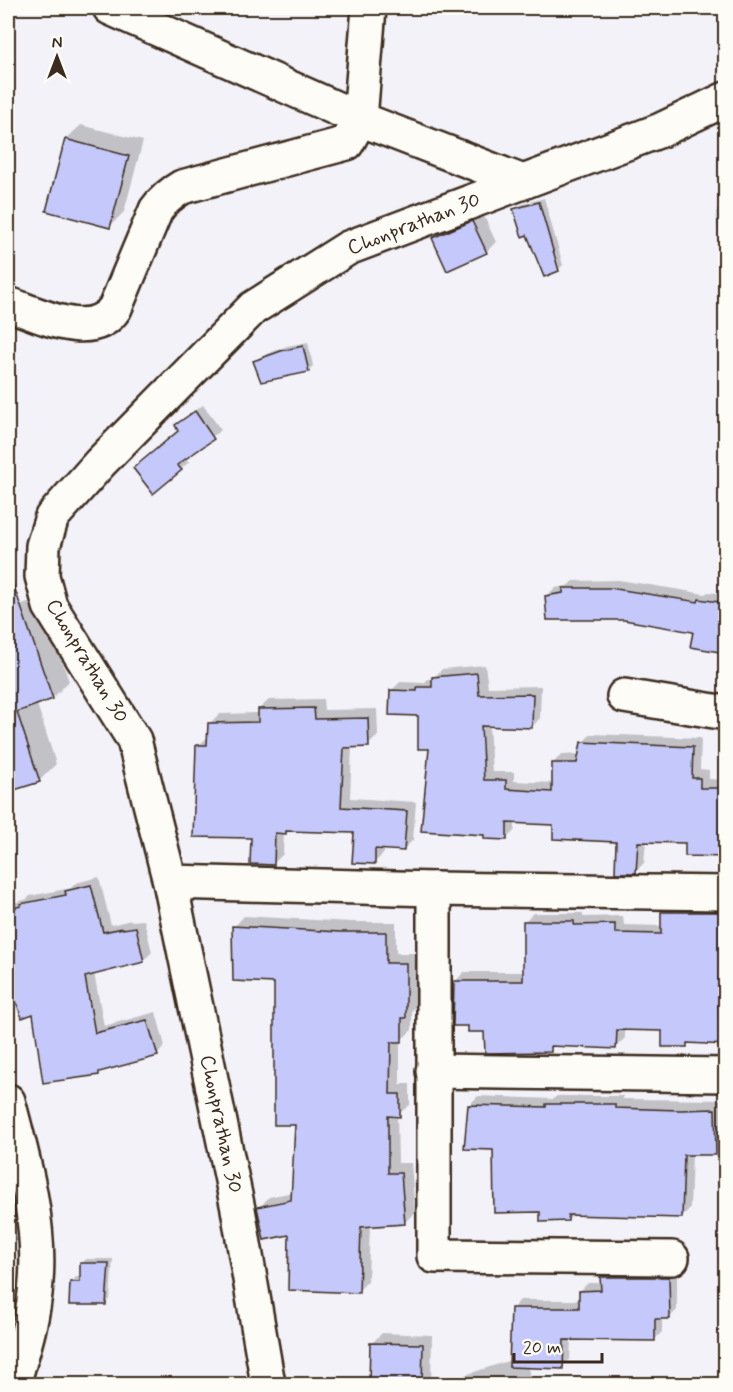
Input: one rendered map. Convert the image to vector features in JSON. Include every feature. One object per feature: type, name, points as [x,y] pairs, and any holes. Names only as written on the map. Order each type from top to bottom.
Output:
[{"type":"street","points":[[110,8],[360,119],[523,182]]},
{"type":"street","points":[[8,303],[70,326],[99,322],[109,317],[115,308],[156,210],[170,194],[182,188],[347,143],[360,119],[369,8]]},
{"type":"street","name":"Chonprathan 30","points":[[267,1384],[238,1209],[170,882],[134,740],[50,606],[42,576],[43,546],[52,517],[100,463],[253,308],[348,248],[661,130],[726,99]]},
{"type":"street","points":[[624,696],[726,713]]},
{"type":"street","points":[[170,882],[726,893]]},
{"type":"street","points":[[434,889],[434,1256],[672,1258]]},
{"type":"street","points":[[433,1071],[726,1075]]},
{"type":"street","points":[[8,1101],[34,1211],[36,1281],[28,1333],[13,1384]]},
{"type":"building","points":[[65,139],[129,156],[110,228],[46,211]]},
{"type":"building","points":[[539,202],[559,271],[544,277],[527,235],[522,237],[513,209]]},
{"type":"building","points":[[472,221],[487,253],[447,271],[432,238]]},
{"type":"building","points":[[303,346],[309,372],[261,382],[253,361]]},
{"type":"building","points":[[195,411],[214,439],[177,465],[182,470],[153,494],[133,468],[178,431],[175,425]]},
{"type":"building","points":[[11,578],[53,699],[17,712],[40,782],[8,792],[8,579]]},
{"type":"building","points":[[563,588],[610,588],[698,602],[699,599],[726,603],[726,653],[690,647],[693,632],[624,620],[547,620],[545,596],[563,593]]},
{"type":"building","points":[[477,673],[479,695],[533,694],[532,728],[481,726],[484,780],[506,780],[506,789],[552,792],[552,763],[577,763],[581,742],[693,747],[692,778],[700,778],[700,788],[726,788],[726,857],[685,856],[685,843],[638,842],[636,873],[615,873],[616,842],[553,839],[553,825],[507,823],[507,840],[484,839],[484,835],[421,831],[429,749],[418,749],[418,716],[389,715],[390,690],[417,691],[417,687],[432,687],[432,677]]},
{"type":"building","points":[[314,708],[315,719],[368,718],[369,747],[344,748],[341,807],[407,811],[404,851],[375,849],[375,864],[352,863],[354,833],[286,831],[286,834],[275,833],[274,865],[250,864],[251,838],[193,837],[196,745],[207,745],[208,723],[258,722],[258,709]]},
{"type":"building","points":[[91,885],[103,932],[136,927],[144,962],[85,977],[95,1033],[147,1020],[158,1056],[99,1072],[99,1075],[43,1083],[33,1014],[22,1018],[15,999],[8,1000],[8,909],[21,906],[20,904],[66,895],[65,891]]},
{"type":"building","points":[[661,912],[720,912],[719,1021],[726,1022],[726,1045],[687,1043],[687,1047],[662,1047],[662,1031],[617,1030],[616,1049],[551,1046],[551,1052],[485,1053],[484,1032],[468,1032],[468,1026],[453,1026],[454,981],[523,981],[523,921],[574,921],[574,925],[615,924],[615,933],[661,934]]},
{"type":"building","points":[[232,926],[386,932],[386,963],[406,963],[406,1018],[402,1018],[402,1042],[391,1042],[390,1094],[400,1094],[400,1117],[388,1116],[388,1173],[401,1173],[405,1224],[361,1227],[359,1293],[288,1290],[289,1235],[264,1240],[257,1207],[291,1200],[295,1125],[274,1125],[274,983],[233,981]]},
{"type":"building","points":[[546,1104],[615,1104],[615,1108],[715,1109],[716,1155],[684,1155],[682,1218],[568,1215],[568,1221],[540,1222],[540,1212],[494,1213],[493,1150],[464,1149],[468,1105],[546,1107]]},
{"type":"building","points":[[80,1263],[109,1263],[106,1305],[69,1305],[70,1282],[80,1282]]},
{"type":"building","points":[[600,1277],[669,1277],[670,1319],[655,1319],[655,1341],[564,1340],[563,1369],[509,1367],[511,1308],[579,1308],[579,1291],[601,1290]]},
{"type":"building","points":[[370,1343],[423,1344],[422,1384],[369,1384]]}]
